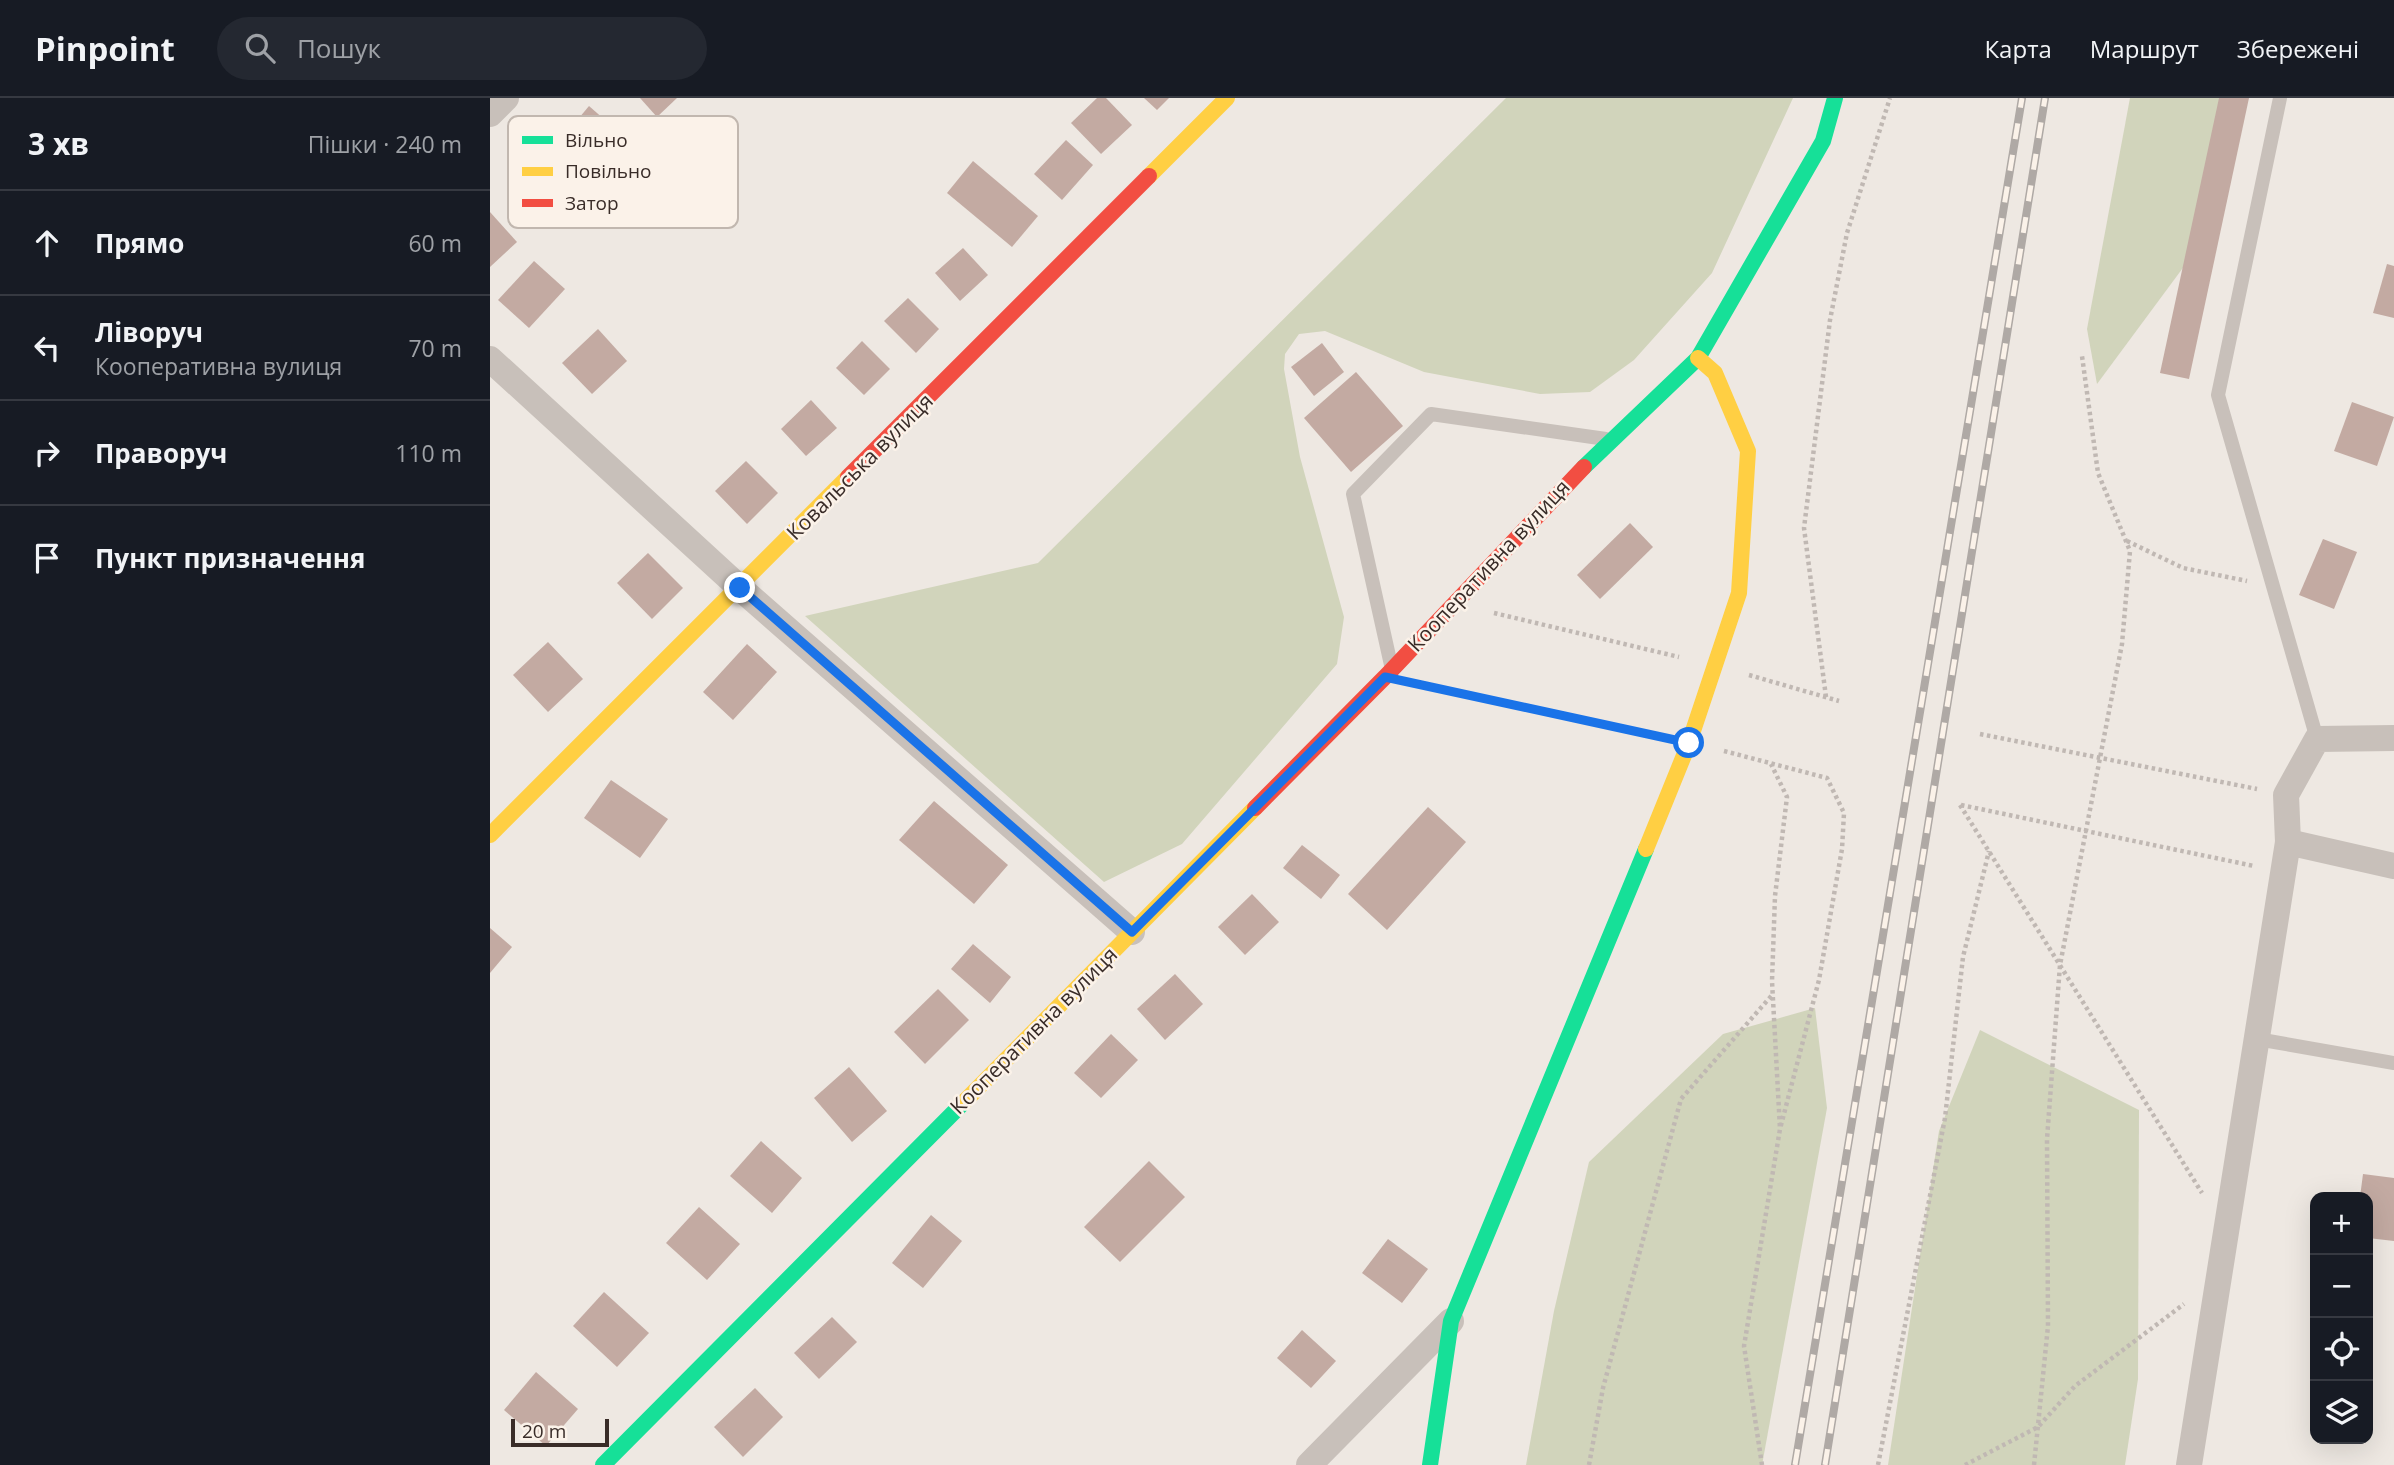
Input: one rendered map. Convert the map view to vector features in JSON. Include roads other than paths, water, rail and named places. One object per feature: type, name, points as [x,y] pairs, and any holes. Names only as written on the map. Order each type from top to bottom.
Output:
[{"type":"street","points":[[490,114],[506,98]]},
{"type":"street","name":"Ковальська вулиця","points":[[490,835],[740,588],[1227,98]]},
{"type":"street","name":"Кооперативна вулиця","points":[[603,1465],[1388,673],[1610,439],[1698,358],[1824,141],[1835,98]]},
{"type":"street","points":[[1430,1465],[1451,1321],[1689,743],[1739,593],[1748,451],[1714,373],[1698,358]]},
{"type":"street","points":[[490,359],[740,588],[1132,932]]},
{"type":"street","points":[[2189,1465],[2288,842],[2286,794],[2317,739],[2394,738]]},
{"type":"street","points":[[2288,842],[2394,866]]},
{"type":"street","points":[[1309,1465],[1451,1321]]},
{"type":"lane","points":[[2280,98],[2218,396],[2317,739]]},
{"type":"lane","points":[[1388,673],[1353,494],[1431,414],[1610,439]]},
{"type":"lane","points":[[2256,1039],[2394,1063]]},
{"type":"railway","points":[[1795,1465],[2022,98]]},
{"type":"railway","points":[[1825,1465],[2045,98]]}]
